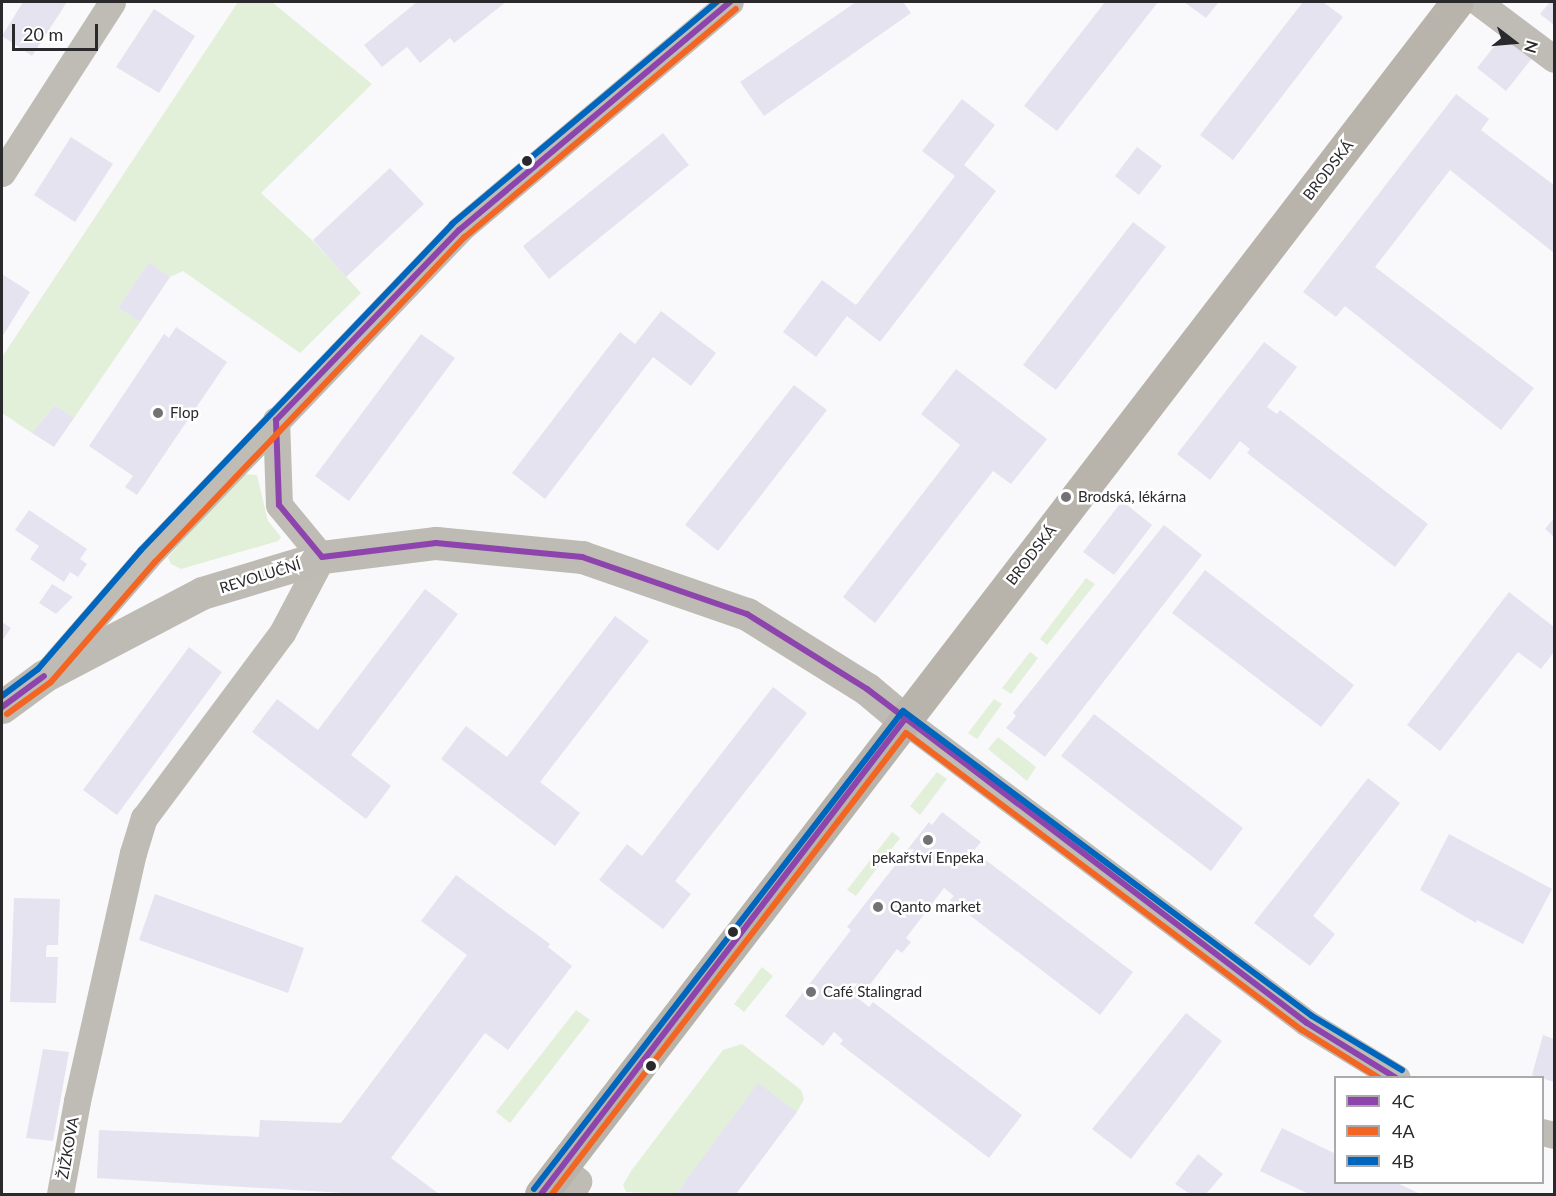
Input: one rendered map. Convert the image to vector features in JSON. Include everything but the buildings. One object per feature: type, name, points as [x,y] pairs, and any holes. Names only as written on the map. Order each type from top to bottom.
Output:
[{"type":"main road","name":"BRODSKÁ","points":[[567,1180],[904,720],[1457,2]]},
{"type":"main road","points":[[541,1194],[567,1180]]},
{"type":"street","points":[[2,173],[112,2]]},
{"type":"street","points":[[44,676],[148,556],[459,230],[730,2]]},
{"type":"street","points":[[1478,2],[1554,59]]},
{"type":"street","points":[[276,420],[279,505],[322,557]]},
{"type":"street","name":"REVOLUČNÍ","points":[[2,707],[44,676],[202,593],[322,557],[436,543],[582,557],[747,614],[867,689],[904,720],[1307,1023],[1395,1076]]},
{"type":"street","name":"ŽIŽKOVA","points":[[60,1194],[76,1101],[132,853],[144,818],[282,633],[322,557]]},
{"type":"green space","points":[[238,2],[272,2],[372,84],[261,193],[314,242],[361,293],[300,353],[183,271],[170,277],[149,262],[118,308],[140,322],[74,418],[55,405],[32,433],[2,413],[2,357]]},
{"type":"green space","points":[[243,474],[257,475],[268,521],[281,537],[278,541],[181,569],[171,564],[168,557]]},
{"type":"green space","points":[[1086,578],[1095,584],[1047,645],[1040,639]]},
{"type":"green space","points":[[1030,652],[1038,658],[1011,694],[1002,688]]},
{"type":"green space","points":[[994,699],[1002,704],[977,739],[968,733]]},
{"type":"green space","points":[[998,737],[1036,767],[1027,781],[988,749]]},
{"type":"green space","points":[[937,772],[947,779],[920,815],[910,806]]},
{"type":"green space","points":[[892,832],[900,838],[856,896],[847,890]]},
{"type":"green space","points":[[762,967],[773,976],[744,1012],[734,1004]]},
{"type":"green space","points":[[576,1010],[590,1020],[510,1123],[496,1112]]},
{"type":"green space","points":[[742,1044],[801,1090],[804,1099],[797,1112],[758,1084],[676,1194],[626,1192],[623,1185],[631,1171],[723,1050]]},
{"type":"transit line","name":"4B","points":[[2,696],[38,669],[141,550],[452,224],[717,2]]},
{"type":"transit line","name":"4C","points":[[730,2],[459,230],[276,420],[279,505],[322,557],[436,543],[582,557],[747,614],[867,689],[1307,1023],[1393,1076]]},
{"type":"transit line","name":"4A","points":[[7,714],[51,682],[155,562],[465,237],[736,9]]},
{"type":"transit line","name":"4C","points":[[2,707],[44,676]]},
{"type":"transit line","name":"4B","points":[[534,1189],[903,711],[1312,1016],[1402,1070]]},
{"type":"transit line","name":"4C","points":[[541,1194],[904,720]]},
{"type":"transit line","name":"4A","points":[[552,1194],[906,733],[1302,1030],[1376,1076]]},
{"type":"place","name":"Flop","points":[[158,413]]},
{"type":"place","name":"Brodská, lékárna","points":[[1066,497]]},
{"type":"place","name":"pekařství Enpeka","points":[[928,840]]},
{"type":"place","name":"Qanto market","points":[[878,907]]},
{"type":"place","name":"Café Stalingrad","points":[[811,992]]}]
